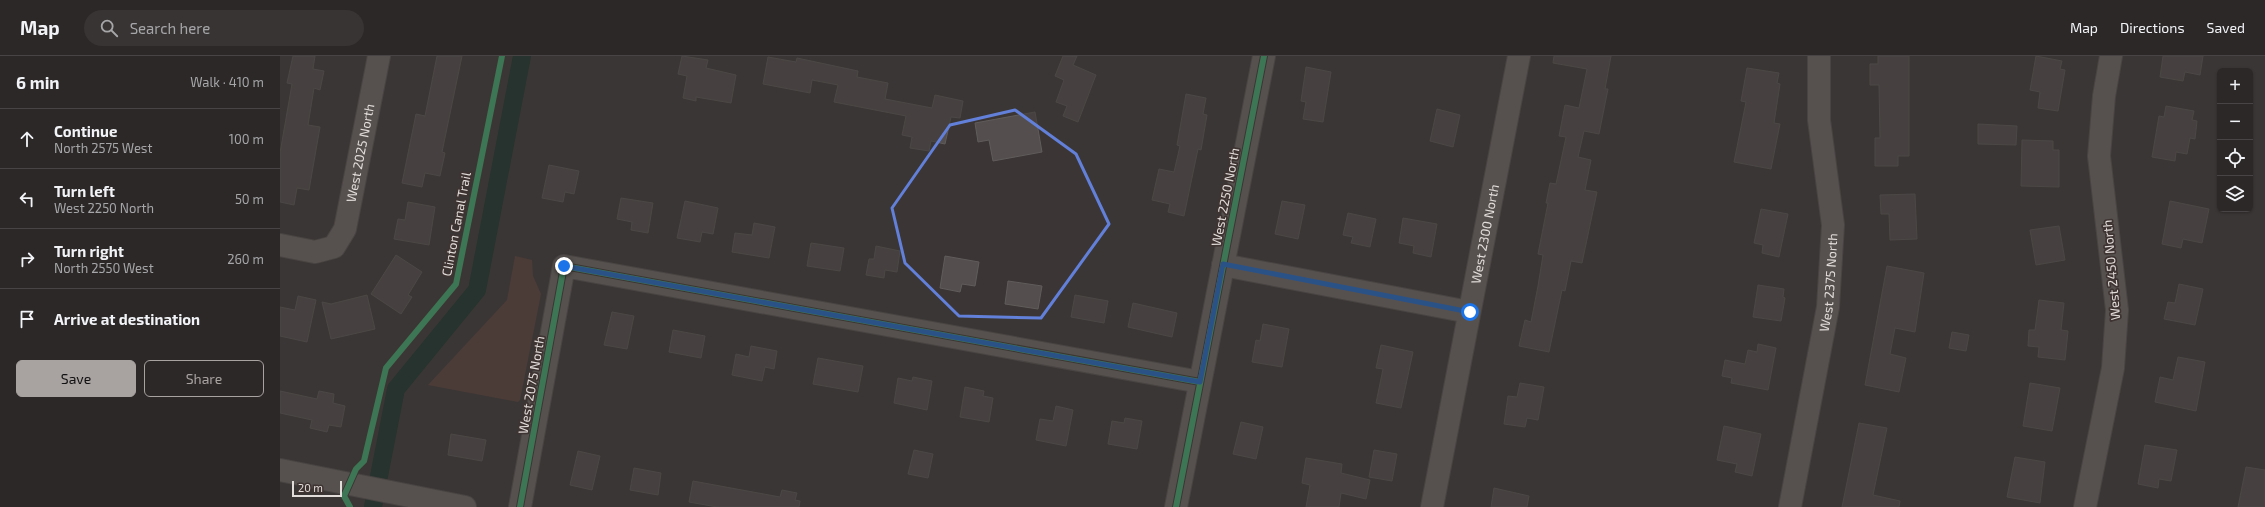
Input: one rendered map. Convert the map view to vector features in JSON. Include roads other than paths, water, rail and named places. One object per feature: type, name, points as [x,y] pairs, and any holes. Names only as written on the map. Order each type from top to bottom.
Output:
[{"type":"street","name":"West 2025 North","points":[[280,245],[315,252],[334,247],[345,229],[379,56]]},
{"type":"street","name":"West 2250 North","points":[[1176,507],[1264,56]]},
{"type":"street","name":"West 2300 North","points":[[1432,507],[1519,56]]},
{"type":"street","name":"West 2375 North","points":[[1790,507],[1829,300],[1833,225],[1819,120],[1819,56]]},
{"type":"street","name":"West 2450 North","points":[[2085,507],[2113,368],[2117,310],[2099,156],[2104,96],[2111,56]]},
{"type":"street","points":[[1223,264],[1470,312]]},
{"type":"street","name":"West 2075 North","points":[[520,507],[564,266],[1200,382]]},
{"type":"street","points":[[280,470],[465,507]]},
{"type":"waterway","points":[[373,507],[396,389],[477,290],[522,56]]}]
